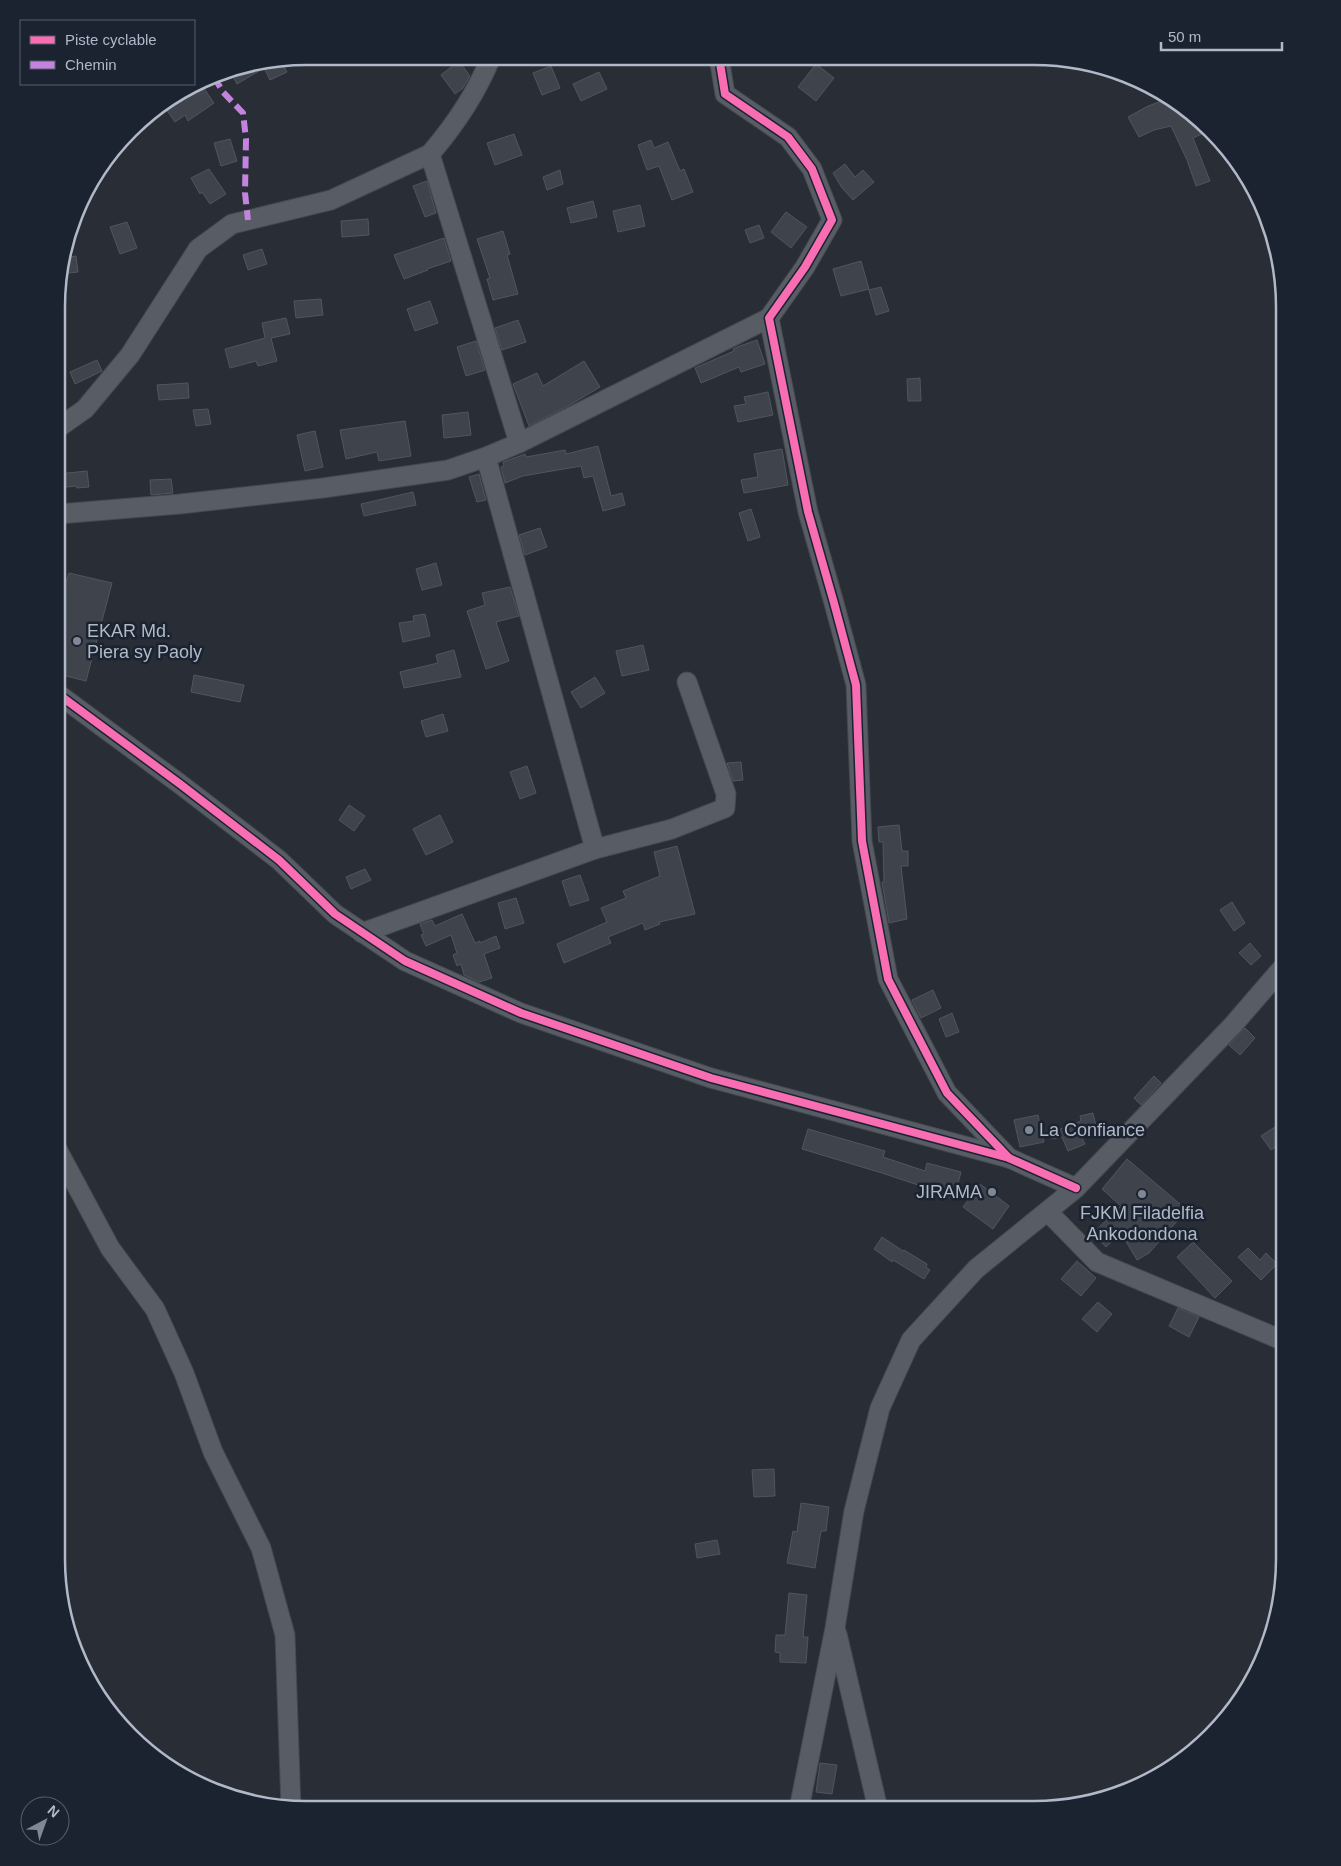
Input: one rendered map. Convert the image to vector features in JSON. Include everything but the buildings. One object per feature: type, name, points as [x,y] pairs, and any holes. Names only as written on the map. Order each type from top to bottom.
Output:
[{"type":"street","points":[[65,423],[85,409],[130,355],[198,249],[232,224],[331,200],[430,154],[448,134],[483,78],[488,65]]},
{"type":"street","points":[[65,513],[180,504],[323,488],[448,470],[519,443],[768,318],[805,267],[832,220],[812,169],[788,138],[725,94],[720,65]]},
{"type":"street","points":[[430,154],[519,443]]},
{"type":"street","points":[[768,318],[808,512],[856,685],[862,841],[888,979],[947,1094],[1009,1158]]},
{"type":"street","points":[[486,457],[595,849]]},
{"type":"street","points":[[362,933],[595,849],[672,829],[725,808],[726,794],[687,682]]},
{"type":"street","points":[[65,699],[180,784],[278,860],[335,914],[405,961],[521,1013],[711,1078],[1009,1158],[1076,1188]]},
{"type":"street","points":[[801,1801],[835,1628],[854,1511],[880,1408],[911,1340],[976,1269],[1076,1188],[1233,1025],[1276,975]]},
{"type":"street","points":[[65,1164],[110,1248],[155,1309],[184,1373],[213,1452],[261,1548],[285,1636],[292,1800]]},
{"type":"street","points":[[1048,1212],[1097,1262],[1276,1338]]},
{"type":"street","points":[[835,1628],[876,1801]]},
{"type":"marked path","points":[[217,82],[223,92],[243,113],[246,139],[245,193],[248,220]]},
{"type":"cycle path","points":[[720,65],[725,94],[788,137],[812,169],[832,220],[805,267],[769,318],[808,512],[856,685],[862,841],[888,979],[947,1093],[1009,1158]]},
{"type":"cycle path","points":[[65,699],[279,860],[335,914],[405,961],[521,1013],[711,1078],[1009,1158],[1076,1188]]},
{"type":"place","name":"EKAR Md. Piera sy Paoly","points":[[77,641]]},
{"type":"place","name":"La Confiance","points":[[1029,1130]]},
{"type":"place","name":"JIRAMA","points":[[992,1192]]},
{"type":"place","name":"FJKM Filadelfia Ankodondona","points":[[1142,1194]]}]
